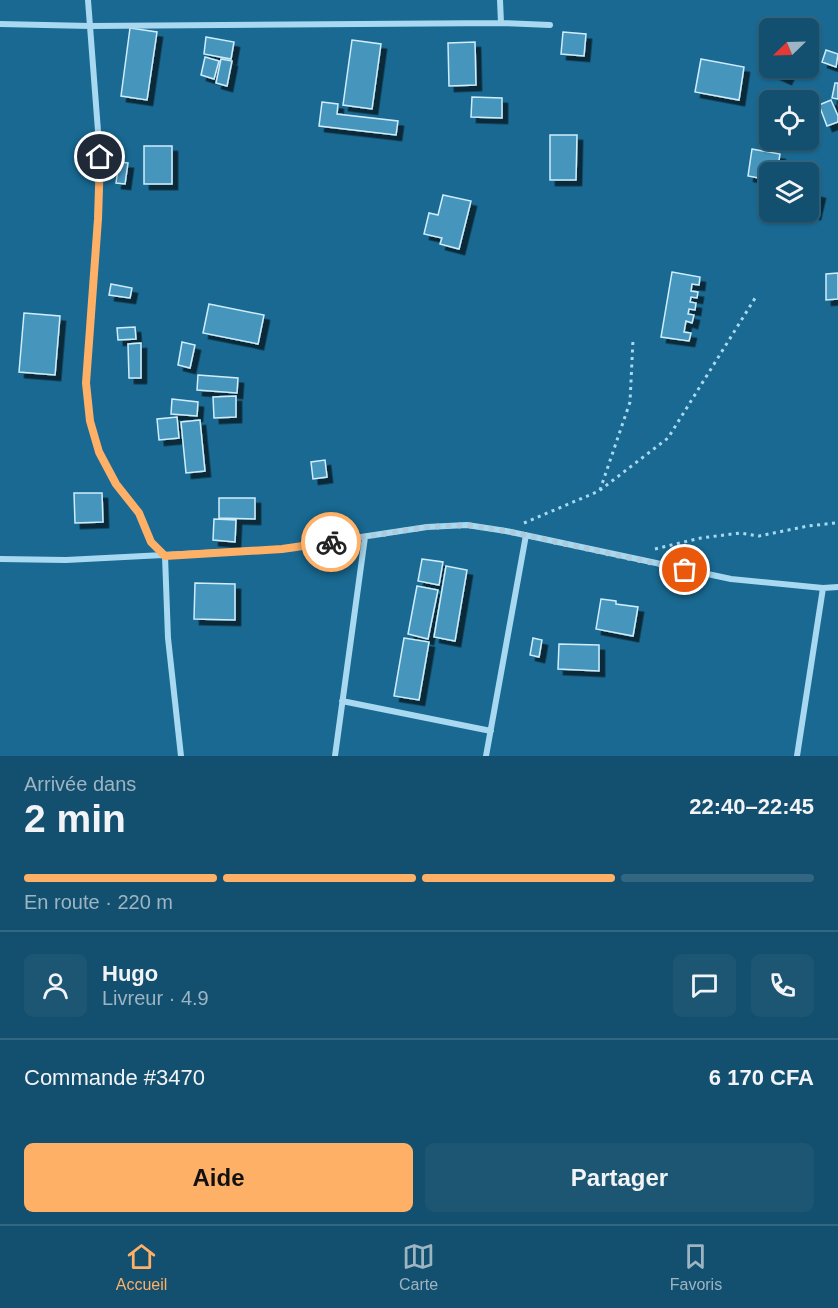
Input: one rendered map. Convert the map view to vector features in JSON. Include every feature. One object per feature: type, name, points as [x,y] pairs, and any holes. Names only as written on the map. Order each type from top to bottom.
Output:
[{"type":"street","points":[[88,0],[100,157],[98,219],[86,383],[90,421],[99,452],[116,484],[139,513],[151,542],[165,556],[168,638],[181,756]]},
{"type":"street","points":[[500,0],[501,22]]},
{"type":"street","points":[[0,24],[90,26],[501,22],[550,25]]},
{"type":"street","points":[[0,559],[66,560],[282,549],[427,527],[467,525],[526,535],[731,579],[823,588],[838,586]]},
{"type":"street","points":[[486,756],[526,535]]},
{"type":"street","points":[[335,756],[364,537]]},
{"type":"street","points":[[797,756],[823,588]]},
{"type":"street","points":[[342,701],[491,731]]},
{"type":"path","points":[[506,531],[599,491],[668,438],[757,295]]},
{"type":"path","points":[[599,491],[630,402],[633,340]]},
{"type":"path","points":[[648,551],[701,538],[740,533],[759,536],[835,523],[838,520]]},
{"type":"building","points":[[130,28],[157,32],[147,100],[121,96]]},
{"type":"building","points":[[563,32],[586,34],[584,56],[561,54]]},
{"type":"building","points":[[206,37],[234,42],[231,59],[204,54]]},
{"type":"building","points":[[352,40],[381,44],[372,109],[343,105]]},
{"type":"building","points":[[475,42],[476,85],[449,86],[448,43]]},
{"type":"building","points":[[826,50],[838,54],[836,67],[822,62]]},
{"type":"building","points":[[205,57],[219,61],[214,79],[201,75]]},
{"type":"building","points":[[221,59],[232,61],[227,86],[216,83]]},
{"type":"building","points":[[701,59],[744,67],[739,100],[695,92]]},
{"type":"building","points":[[835,83],[838,83],[838,99],[832,98]]},
{"type":"building","points":[[472,97],[502,98],[502,118],[471,117]]},
{"type":"building","points":[[831,100],[838,116],[838,122],[827,126],[819,105]]},
{"type":"building","points":[[322,102],[338,104],[337,114],[398,121],[396,135],[319,126]]},
{"type":"building","points":[[550,135],[577,135],[576,180],[550,180]]},
{"type":"building","points":[[144,146],[172,146],[172,184],[144,184]]},
{"type":"building","points":[[752,149],[780,154],[779,162],[759,162],[759,178],[748,176]]},
{"type":"building","points":[[119,162],[128,163],[125,184],[116,183]]},
{"type":"building","points":[[443,195],[471,201],[459,249],[440,244],[442,238],[424,234],[429,213],[438,215]]},
{"type":"building","points":[[672,272],[700,277],[699,285],[692,284],[691,291],[698,292],[697,298],[691,297],[690,302],[696,303],[695,310],[689,309],[688,314],[694,315],[692,323],[686,321],[684,332],[691,333],[689,341],[661,337]]},
{"type":"building","points":[[838,273],[838,299],[826,300],[826,274]]},
{"type":"building","points":[[111,284],[132,288],[130,298],[109,295]]},
{"type":"building","points":[[209,304],[264,315],[258,344],[203,333]]},
{"type":"building","points":[[24,313],[60,316],[55,375],[19,372]]},
{"type":"building","points":[[135,327],[136,339],[118,340],[117,328]]},
{"type":"building","points":[[182,342],[195,345],[190,368],[178,365]]},
{"type":"building","points":[[141,343],[141,378],[129,378],[128,344]]},
{"type":"building","points":[[198,375],[238,378],[237,393],[197,390]]},
{"type":"building","points":[[236,396],[236,417],[214,418],[213,397]]},
{"type":"building","points":[[172,399],[198,402],[197,416],[171,414]]},
{"type":"building","points":[[177,417],[179,438],[159,440],[157,419]]},
{"type":"building","points":[[200,420],[205,471],[186,473],[181,422]]},
{"type":"building","points":[[325,460],[327,477],[313,479],[311,462]]},
{"type":"building","points":[[74,493],[102,493],[103,522],[75,523]]},
{"type":"building","points":[[219,498],[255,498],[255,519],[219,518]]},
{"type":"building","points":[[214,519],[236,520],[235,542],[213,540]]},
{"type":"building","points":[[422,559],[443,562],[439,585],[418,581]]},
{"type":"building","points":[[446,566],[467,570],[455,641],[434,637]]},
{"type":"building","points":[[195,583],[235,584],[235,620],[194,619]]},
{"type":"building","points":[[417,586],[438,590],[428,639],[408,634]]},
{"type":"building","points":[[601,599],[638,607],[633,636],[596,629]]},
{"type":"building","points":[[404,638],[429,642],[419,700],[394,696]]},
{"type":"building","points":[[533,638],[542,640],[539,657],[530,655]]},
{"type":"building","points":[[559,644],[599,645],[599,671],[558,669]]},
{"type":"way so far","points":[[331,542],[427,527],[467,525],[506,531],[685,570]]},
{"type":"route","points":[[100,157],[98,219],[86,383],[90,421],[99,452],[116,484],[139,513],[151,542],[165,556],[282,549],[331,542]]}]
